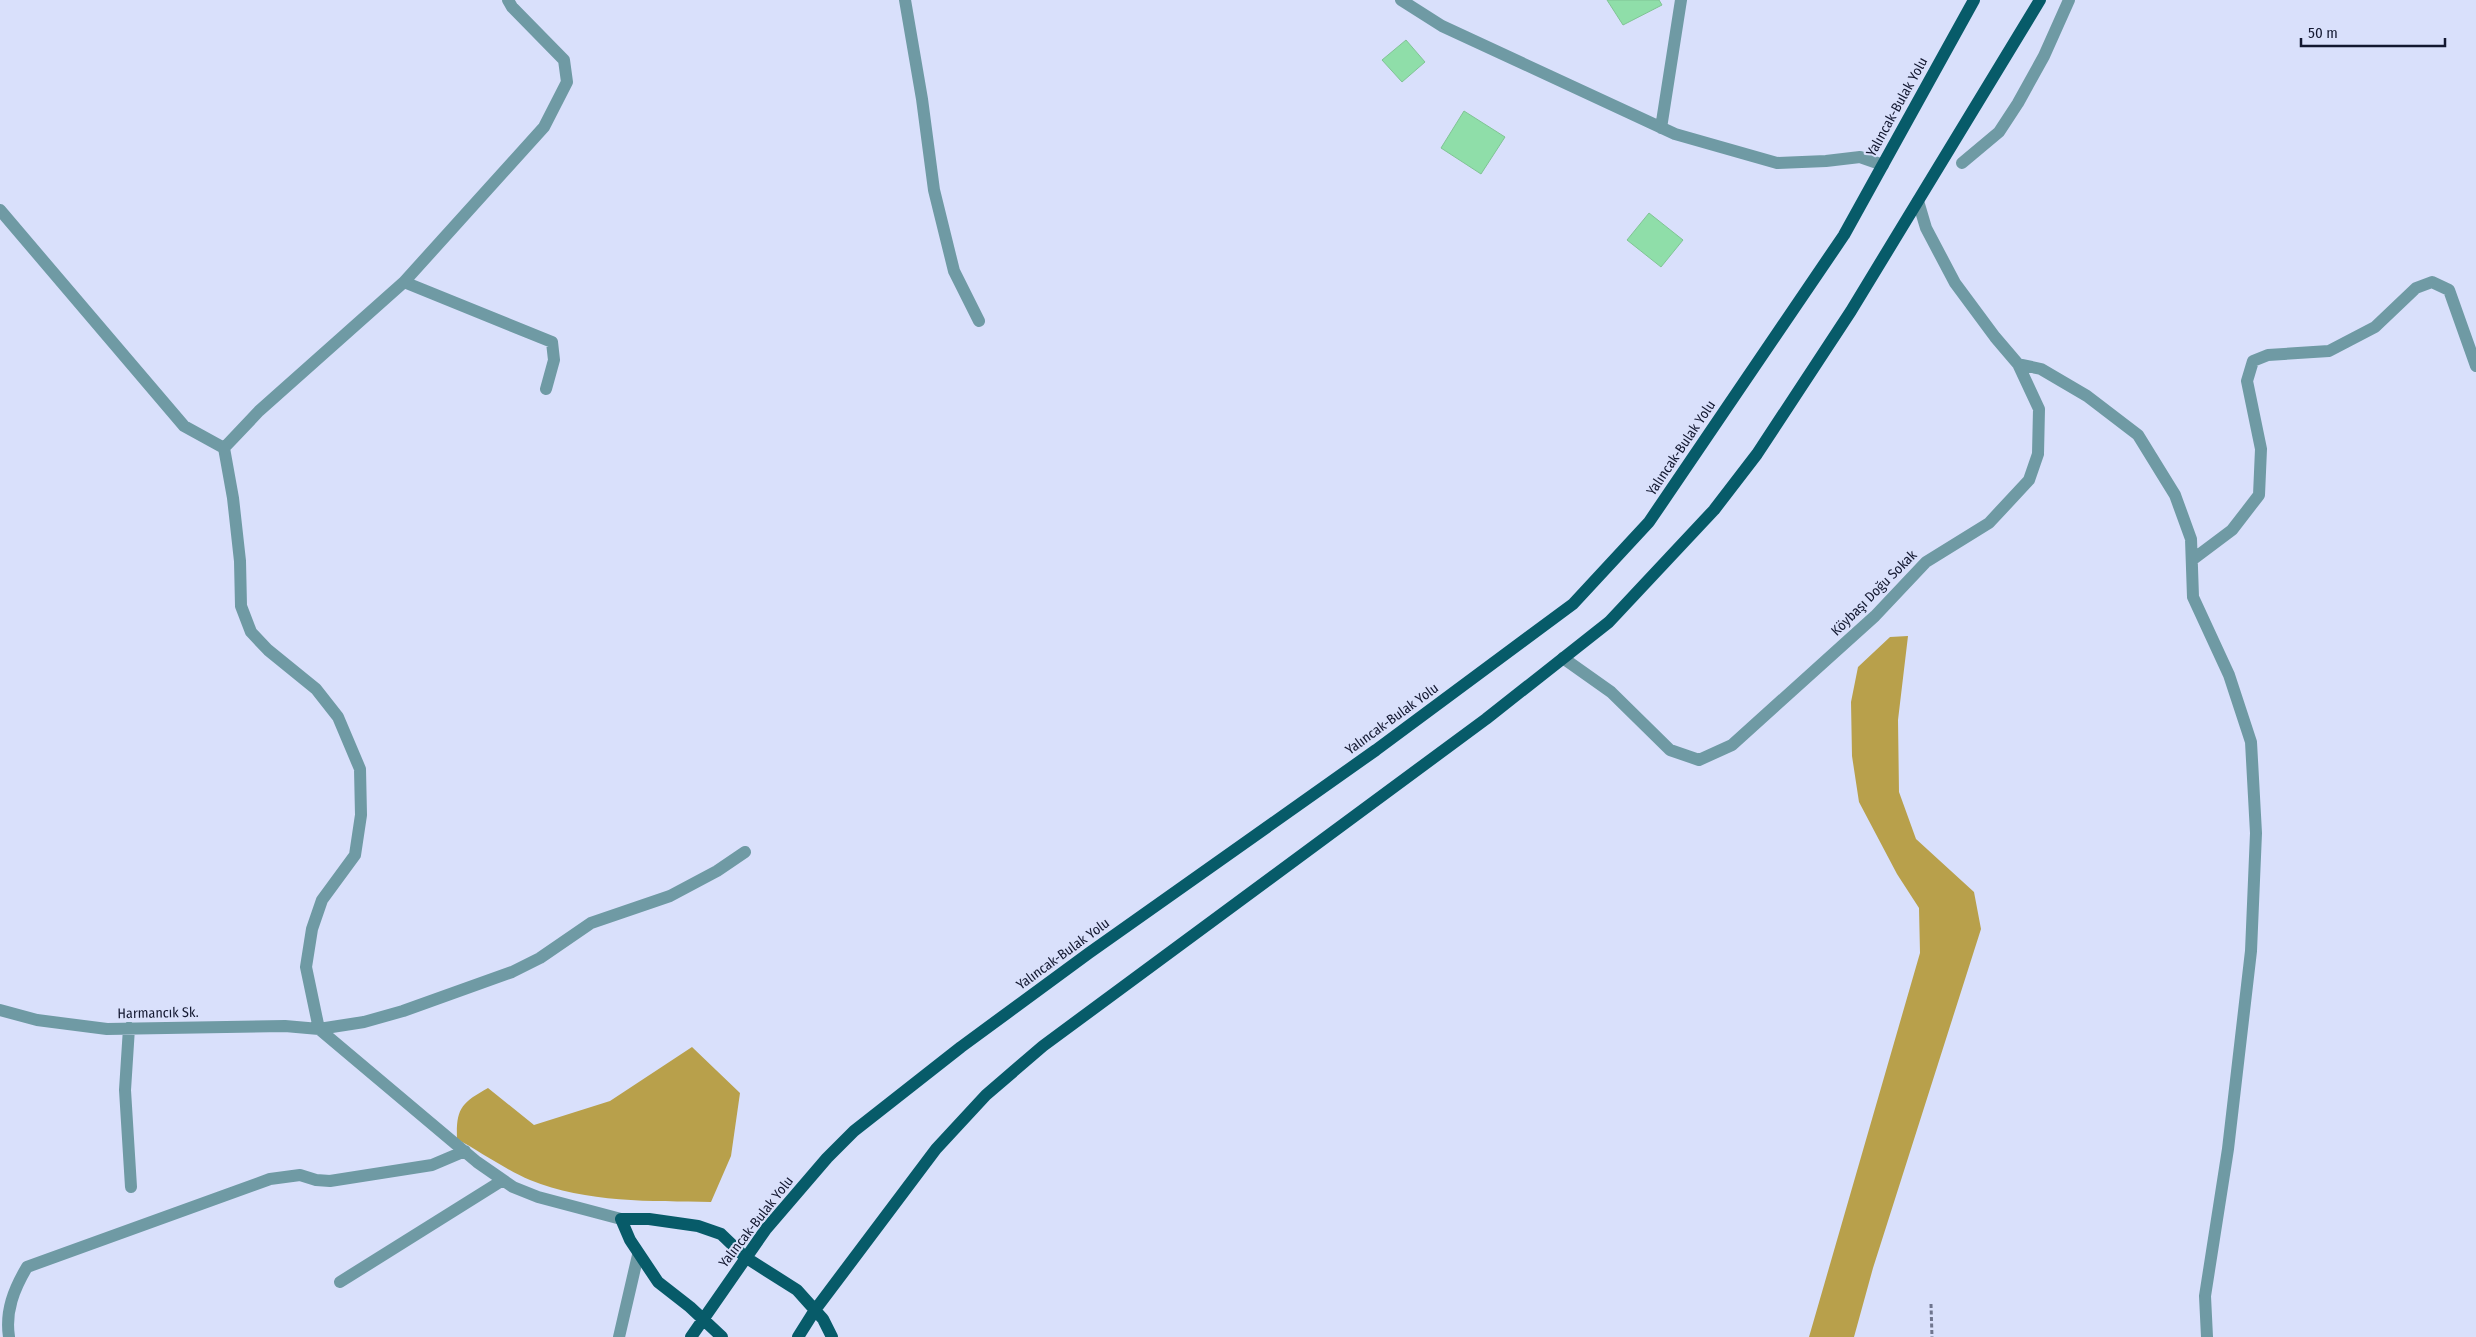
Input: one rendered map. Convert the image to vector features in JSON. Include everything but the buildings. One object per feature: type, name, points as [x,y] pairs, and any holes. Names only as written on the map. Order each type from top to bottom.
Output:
[{"type":"main road","name":"Yalıncak-Bulak Yolu","points":[[691,1337],[745,1257],[827,1158],[848,1138],[960,1047],[1089,953],[1376,750],[1573,604],[1649,522],[1844,235],[1974,0]]},
{"type":"main road","points":[[798,1337],[815,1310],[936,1149],[986,1095],[1043,1046],[1486,720],[1609,622],[1714,510],[1756,454],[1846,319],[2040,0]]},
{"type":"main road","points":[[722,1337],[658,1282],[638,1255],[622,1219],[649,1220],[711,1230],[721,1234],[745,1257],[784,1280],[796,1290],[823,1319],[832,1337]]},
{"type":"street","points":[[224,448],[259,411],[404,282],[544,127],[567,82],[564,60],[512,7],[508,0]]},
{"type":"street","points":[[905,0],[922,99],[934,190],[954,271],[979,322]]},
{"type":"street","points":[[1401,0],[1442,26],[1675,134],[1777,163],[1826,161],[1860,157],[1883,165]]},
{"type":"street","points":[[1661,128],[1681,0]]},
{"type":"street","points":[[1962,163],[1999,132],[2018,103],[2044,56],[2069,0]]},
{"type":"street","name":"Köybaşı Doğu Sokak","points":[[1563,658],[1610,692],[1670,750],[1699,760],[1732,745],[1876,616],[1926,562],[1989,523],[2029,480],[2038,454],[2038,409],[2018,364],[1994,337],[1956,283],[1926,228],[1918,201]]},
{"type":"street","points":[[0,210],[184,426],[224,448]]},
{"type":"street","points":[[404,282],[552,342],[554,360],[546,389]]},
{"type":"street","points":[[2192,560],[2232,530],[2259,494],[2261,449],[2247,381],[2253,361],[2268,355],[2329,351],[2375,327],[2416,288],[2432,282],[2449,290],[2476,366]]},
{"type":"street","points":[[2018,364],[2041,369],[2087,396],[2138,435],[2175,496],[2191,539],[2193,597],[2229,675],[2251,742],[2256,833],[2251,951],[2228,1150],[2205,1296],[2207,1337]]},
{"type":"street","points":[[224,448],[233,498],[239,552],[241,606],[251,632],[268,650],[316,689],[338,717],[360,769],[362,815],[355,855],[322,900],[312,929],[306,967],[319,1028],[464,1151],[513,1187],[538,1197],[622,1219]]},
{"type":"street","name":"Harmancık Sk.","points":[[0,1010],[37,1020],[107,1029],[285,1026],[319,1028],[364,1022],[403,1012],[512,972],[540,958],[591,923],[670,896],[717,871],[745,852]]},
{"type":"street","points":[[129,1028],[125,1090],[130,1187]]},
{"type":"street","points":[[9,1337],[7,1325],[14,1288],[27,1267],[270,1179],[300,1174],[316,1180],[330,1181],[432,1165],[464,1151]]},
{"type":"street","points":[[340,1282],[502,1180]]},
{"type":"street","points":[[619,1337],[638,1255]]},
{"type":"path","points":[[1931,1304],[1932,1337]]},
{"type":"shaded area","points":[[1908,636],[1898,720],[1899,792],[1916,839],[1974,892],[1981,929],[1873,1268],[1854,1337],[1809,1337],[1920,953],[1919,908],[1897,874],[1859,802],[1852,756],[1851,702],[1858,667],[1890,637]]},
{"type":"shaded area","points":[[692,1047],[740,1093],[731,1156],[711,1202],[596,1197],[551,1188],[521,1176],[457,1139],[458,1120],[462,1108],[472,1098],[488,1088],[534,1125],[610,1101]]}]
